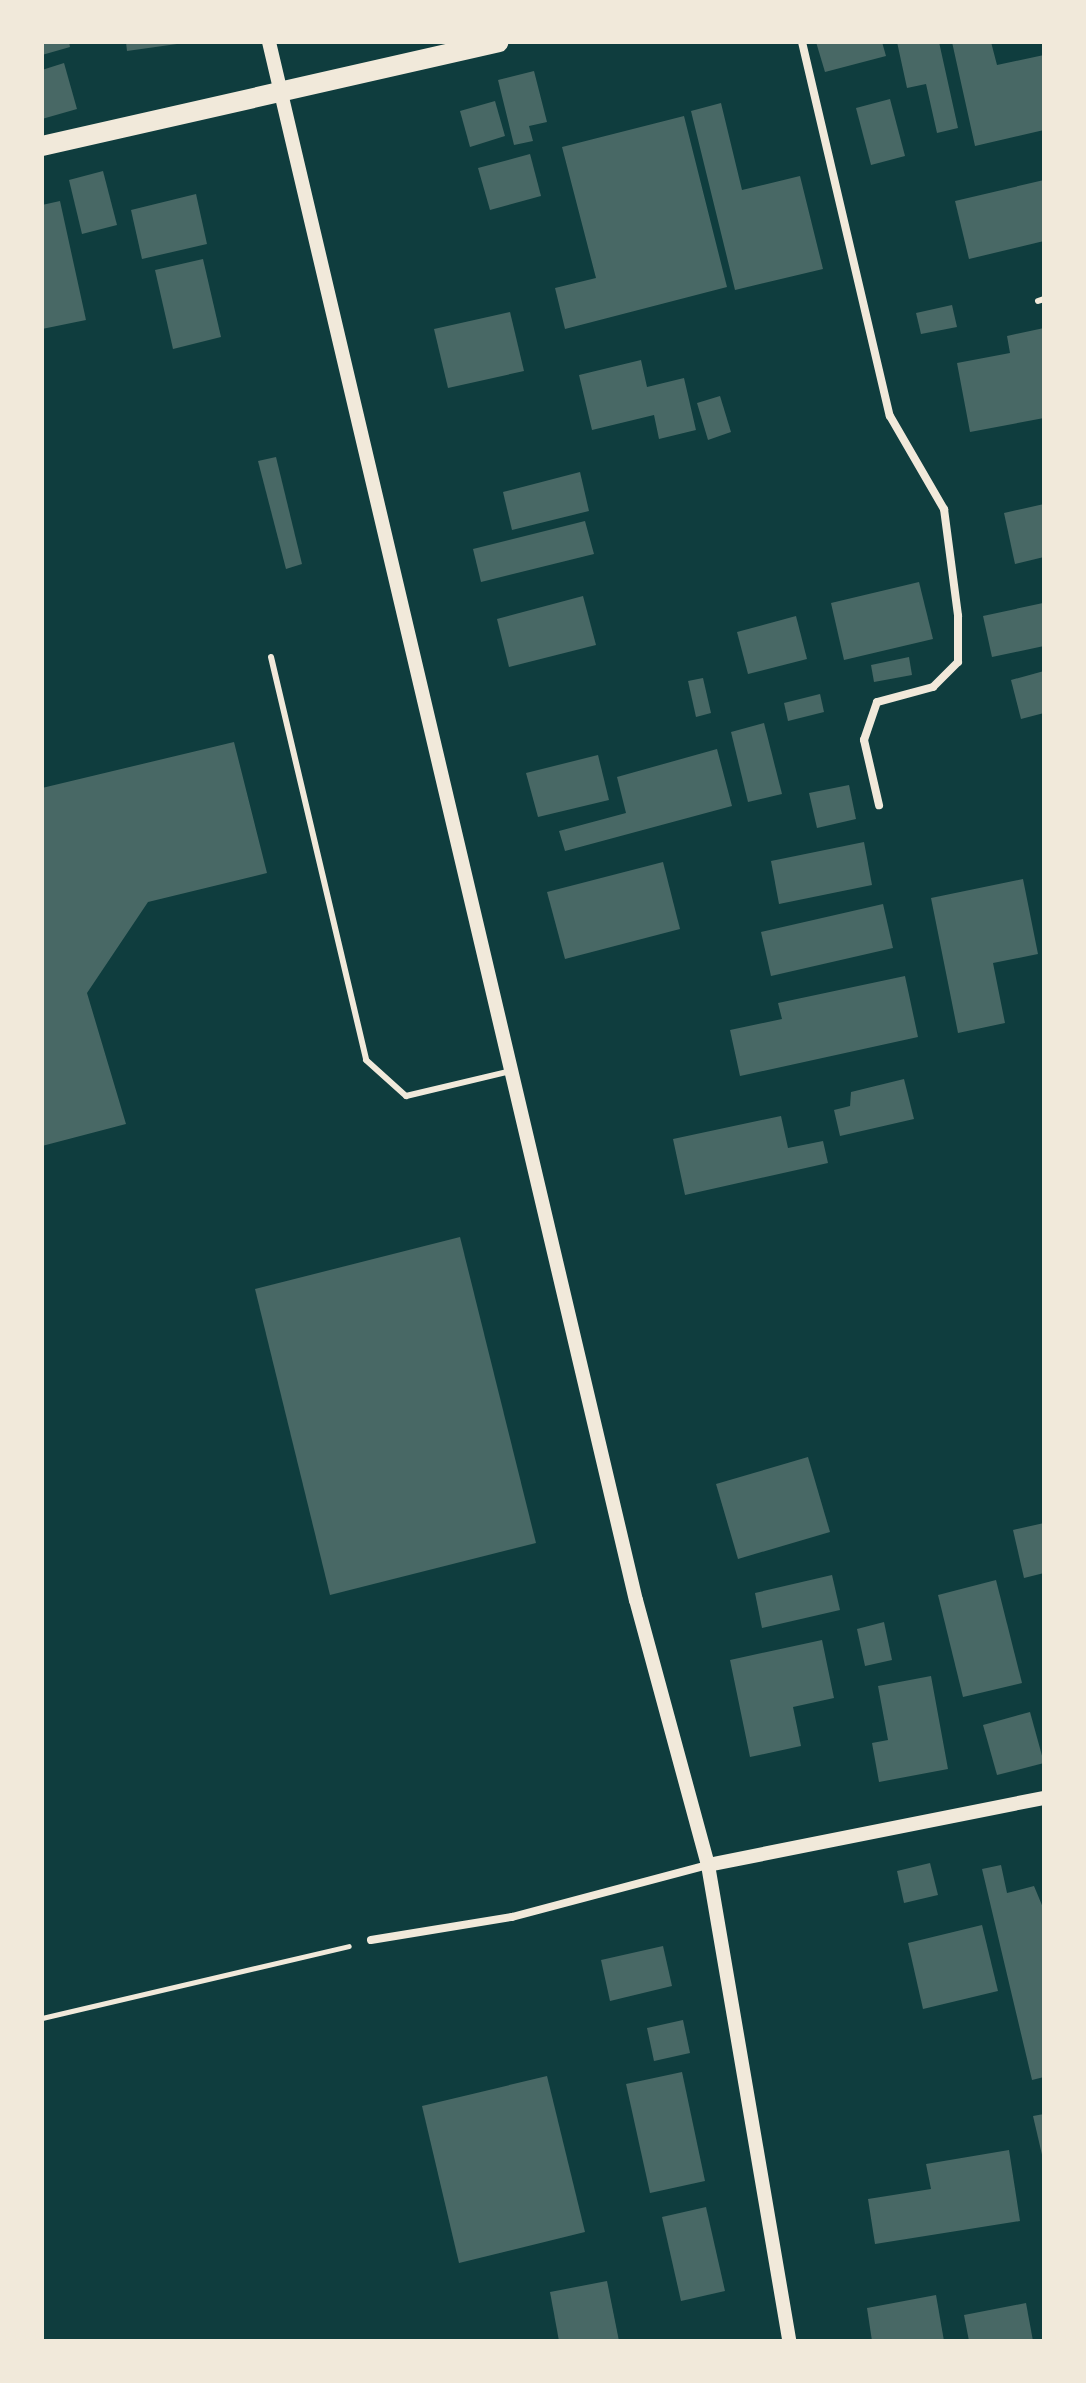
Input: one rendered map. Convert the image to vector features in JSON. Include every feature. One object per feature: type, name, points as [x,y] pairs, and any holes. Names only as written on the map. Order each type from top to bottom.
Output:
[{"type":"main road","points":[[42,146],[282,95],[498,42]]},
{"type":"street","points":[[269,42],[636,1600],[708,1865],[789,2341]]},
{"type":"street","points":[[802,42],[890,416],[944,509],[958,616],[958,662],[933,687],[877,702],[864,740],[879,805]]},
{"type":"street","points":[[371,1940],[512,1917],[708,1865],[1044,1798]]},
{"type":"lane","points":[[271,657],[366,1060],[406,1096],[512,1070]]},
{"type":"path","points":[[42,2018],[371,1940]]},
{"type":"building","points":[[42,42],[69,42],[70,47],[42,55]]},
{"type":"building","points":[[126,42],[177,42],[177,44],[127,51]]},
{"type":"building","points":[[816,42],[882,42],[886,56],[825,72]]},
{"type":"building","points":[[897,42],[939,42],[958,128],[937,133],[926,84],[907,88]]},
{"type":"building","points":[[952,42],[991,42],[997,65],[1044,55],[1044,130],[975,146]]},
{"type":"building","points":[[64,63],[77,109],[42,119],[42,70]]},
{"type":"building","points":[[534,71],[547,122],[529,126],[533,141],[514,145],[498,80]]},
{"type":"building","points":[[890,99],[905,156],[871,165],[856,108]]},
{"type":"building","points":[[495,101],[505,136],[470,147],[460,111]]},
{"type":"building","points":[[721,103],[742,190],[800,176],[823,269],[735,290],[691,111]]},
{"type":"building","points":[[684,116],[727,287],[565,329],[555,288],[596,278],[562,147]]},
{"type":"building","points":[[530,154],[541,196],[490,210],[478,168]]},
{"type":"building","points":[[103,171],[117,225],[82,234],[69,180]]},
{"type":"building","points":[[1044,180],[1044,241],[969,259],[955,201]]},
{"type":"building","points":[[196,194],[207,244],[142,259],[131,210]]},
{"type":"building","points":[[60,201],[86,320],[42,329],[42,205]]},
{"type":"building","points":[[203,259],[221,337],[173,349],[155,270]]},
{"type":"building","points":[[952,305],[957,327],[921,334],[916,313]]},
{"type":"building","points":[[510,312],[524,371],[448,388],[434,329]]},
{"type":"building","points":[[1044,328],[1044,418],[970,432],[957,363],[1010,353],[1007,336]]},
{"type":"building","points":[[641,360],[647,387],[684,378],[696,430],[659,439],[654,415],[592,430],[579,375]]},
{"type":"building","points":[[720,396],[731,432],[708,440],[697,403]]},
{"type":"building","points":[[276,457],[302,564],[286,569],[258,461]]},
{"type":"building","points":[[580,472],[589,511],[512,530],[503,492]]},
{"type":"building","points":[[1044,504],[1044,557],[1015,564],[1004,513]]},
{"type":"building","points":[[585,521],[594,554],[481,582],[473,549]]},
{"type":"building","points":[[919,582],[933,639],[844,660],[831,603]]},
{"type":"building","points":[[583,596],[596,645],[509,667],[497,619]]},
{"type":"building","points":[[1043,603],[1044,646],[992,657],[983,616]]},
{"type":"building","points":[[796,616],[807,659],[748,674],[737,632]]},
{"type":"building","points":[[909,657],[912,675],[874,682],[871,665]]},
{"type":"building","points":[[1044,671],[1044,713],[1021,719],[1011,680]]},
{"type":"building","points":[[703,678],[711,713],[696,717],[688,681]]},
{"type":"building","points":[[820,694],[824,712],[788,721],[784,703]]},
{"type":"building","points":[[764,723],[782,794],[748,802],[731,732]]},
{"type":"building","points":[[234,742],[267,873],[148,902],[87,993],[126,1124],[42,1146],[42,788]]},
{"type":"building","points":[[717,749],[732,806],[565,851],[559,831],[626,813],[617,777]]},
{"type":"building","points":[[598,755],[609,800],[538,817],[526,773]]},
{"type":"building","points":[[849,785],[856,819],[817,828],[809,793]]},
{"type":"building","points":[[864,842],[872,885],[779,904],[771,861]]},
{"type":"building","points":[[663,862],[680,929],[565,959],[547,892]]},
{"type":"building","points":[[1023,879],[1038,954],[993,963],[1005,1023],[958,1033],[931,898]]},
{"type":"building","points":[[883,904],[893,948],[771,976],[761,932]]},
{"type":"building","points":[[905,976],[918,1037],[740,1076],[730,1030],[782,1019],[778,1003]]},
{"type":"building","points":[[904,1079],[914,1119],[840,1136],[834,1110],[850,1106],[851,1092]]},
{"type":"building","points":[[781,1116],[788,1148],[823,1141],[828,1163],[685,1195],[673,1139]]},
{"type":"building","points":[[460,1237],[536,1543],[330,1595],[255,1289]]},
{"type":"building","points":[[808,1457],[830,1532],[738,1559],[716,1484]]},
{"type":"building","points":[[1044,1523],[1044,1573],[1024,1578],[1013,1530]]},
{"type":"building","points":[[832,1575],[840,1610],[762,1628],[755,1593]]},
{"type":"building","points":[[996,1580],[1022,1683],[963,1697],[938,1595]]},
{"type":"building","points":[[884,1622],[892,1660],[865,1666],[857,1629]]},
{"type":"building","points":[[822,1640],[834,1698],[793,1707],[801,1746],[750,1757],[730,1660]]},
{"type":"building","points":[[931,1676],[948,1769],[879,1782],[872,1743],[888,1740],[878,1686]]},
{"type":"building","points":[[1030,1712],[1044,1763],[997,1775],[983,1725]]},
{"type":"building","points":[[930,1863],[938,1895],[904,1903],[897,1871]]},
{"type":"building","points":[[1001,1865],[1007,1893],[1034,1886],[1044,1910],[1044,2077],[1032,2080],[982,1869]]},
{"type":"building","points":[[982,1925],[998,1991],[923,2009],[908,1943]]},
{"type":"building","points":[[663,1946],[672,1986],[610,2001],[601,1960]]},
{"type":"building","points":[[683,2020],[690,2053],[654,2061],[647,2028]]},
{"type":"building","points":[[682,2072],[705,2181],[650,2193],[626,2084]]},
{"type":"building","points":[[547,2076],[585,2232],[459,2263],[422,2106]]},
{"type":"building","points":[[1044,2114],[1044,2159],[1043,2159],[1033,2116]]},
{"type":"building","points":[[1009,2150],[1020,2221],[875,2244],[868,2199],[931,2189],[926,2164]]},
{"type":"building","points":[[706,2207],[725,2291],[681,2301],[662,2217]]},
{"type":"building","points":[[607,2281],[619,2341],[559,2341],[550,2292]]},
{"type":"building","points":[[936,2295],[944,2341],[872,2341],[867,2308]]},
{"type":"building","points":[[1026,2303],[1033,2341],[969,2341],[964,2315]]}]
